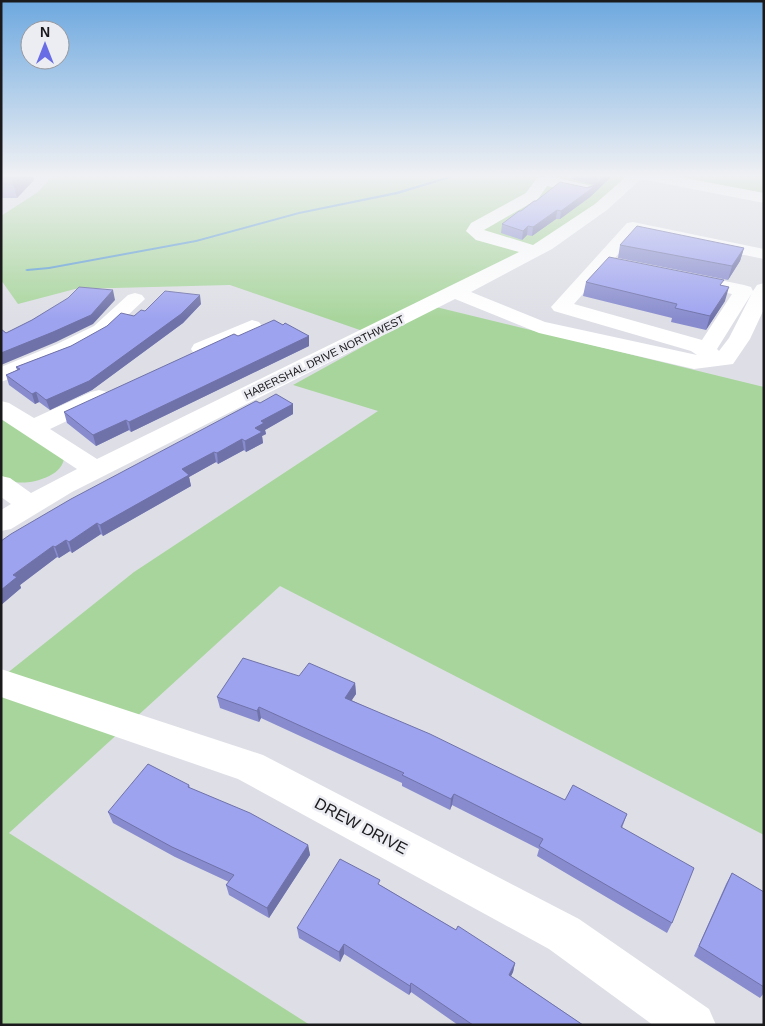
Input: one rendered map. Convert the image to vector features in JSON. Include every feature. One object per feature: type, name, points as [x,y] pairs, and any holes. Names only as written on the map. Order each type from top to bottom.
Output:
[{"type":"street","points":[[484,223],[474,231],[482,236],[534,251]]},
{"type":"street","name":"HABERSHAL DRIVE NORTHWEST","points":[[1,522],[29,504],[455,292],[534,251],[577,223]]},
{"type":"street","points":[[764,254],[634,227],[561,307],[699,346],[711,355],[724,359],[739,338],[764,289]]},
{"type":"street","points":[[601,262],[620,266]]},
{"type":"street","points":[[455,292],[538,327],[694,362],[711,355],[744,291],[677,278]]},
{"type":"street","points":[[1,374],[65,349],[101,330],[135,299]]},
{"type":"street","points":[[182,359],[252,326]]},
{"type":"street","points":[[33,428],[120,387]]},
{"type":"street","points":[[1,408],[97,470]]},
{"type":"street","points":[[1,484],[29,504]]},
{"type":"street","name":"DREW DRIVE","points":[[1,683],[250,767],[564,934],[693,1025]]},
{"type":"green space","points":[[1,223],[578,223],[436,307],[764,387],[764,835],[280,586],[9,833],[310,1025],[1,1025],[1,678],[134,572],[378,411],[293,385],[380,337],[230,285],[75,289],[18,304],[1,280]]},
{"type":"green space","points":[[1,414],[64,457],[63,464],[59,469],[46,478],[22,483],[15,482],[1,475]]},
{"type":"building","points":[[539,223],[533,227],[528,226],[523,231],[502,224]]},
{"type":"building","points":[[637,226],[744,248],[732,266],[620,245]]},
{"type":"building","points":[[609,257],[724,280],[720,285],[729,287],[710,316],[675,308],[677,304],[586,282]]},
{"type":"building","points":[[79,287],[113,290],[91,315],[1,353],[1,329],[6,333],[32,320],[68,298]]},
{"type":"building","points":[[165,291],[200,295],[181,314],[89,381],[46,400],[36,392],[32,394],[6,375],[20,369],[16,367],[71,346],[107,326],[121,313],[134,316],[141,310],[145,311]]},
{"type":"building","points":[[274,320],[283,325],[285,323],[309,336],[129,422],[126,420],[93,435],[64,412],[234,334],[238,336]]},
{"type":"building","points":[[276,394],[293,404],[261,421],[264,423],[255,428],[262,432],[245,441],[242,439],[182,469],[189,475],[100,525],[97,523],[69,542],[66,540],[55,547],[53,546],[13,575],[17,577],[1,590],[1,541],[71,499],[256,401],[260,403]]},
{"type":"building","points":[[243,658],[299,676],[309,663],[355,683],[345,698],[430,734],[565,800],[573,785],[627,814],[621,827],[694,868],[672,923],[539,846],[543,839],[454,794],[451,799],[402,775],[404,773],[259,707],[257,711],[217,697]]},
{"type":"building","points":[[148,764],[189,785],[188,787],[250,813],[308,845],[267,908],[226,885],[234,875],[172,847],[108,812]]},
{"type":"building","points":[[340,859],[380,880],[378,884],[456,930],[458,926],[515,963],[509,975],[583,1025],[473,1025],[411,983],[410,986],[344,944],[339,952],[297,928]]},
{"type":"building","points":[[732,873],[764,892],[764,987],[699,946]]},
{"type":"waterway","points":[[27,270],[49,268],[196,241],[263,223]]}]
